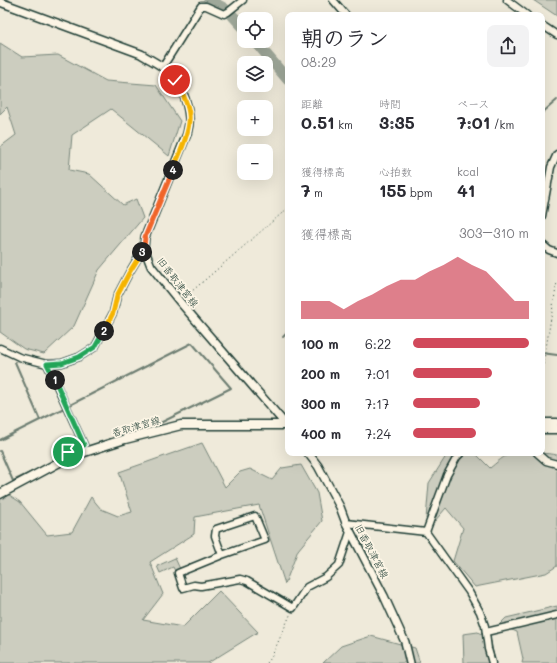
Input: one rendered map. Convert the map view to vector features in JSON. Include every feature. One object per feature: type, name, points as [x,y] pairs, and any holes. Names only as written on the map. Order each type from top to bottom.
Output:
[{"type":"main road","name":"香取津宮線","points":[[0,494],[69,457],[125,439],[181,425],[285,426]]},
{"type":"main road","points":[[545,429],[557,429]]},
{"type":"street","points":[[162,68],[201,6],[206,6],[224,14],[243,0]]},
{"type":"street","points":[[333,0],[343,12]]},
{"type":"street","points":[[507,0],[522,12]]},
{"type":"street","points":[[0,2],[141,54],[169,72],[172,76],[182,91],[188,108],[190,120],[187,134],[145,237],[144,248],[117,296],[113,313],[95,347],[79,357],[62,363],[47,364],[19,357],[0,348]]},
{"type":"street","points":[[545,26],[557,35]]},
{"type":"street","points":[[545,200],[551,167],[557,154]]},
{"type":"street","points":[[545,247],[557,253]]},
{"type":"street","name":"旧香取津宮線","points":[[144,248],[151,266],[180,302],[285,424]]},
{"type":"street","points":[[47,364],[84,445],[68,452],[69,457]]},
{"type":"street","points":[[545,422],[557,422]]},
{"type":"street","name":"旧香取津宮線","points":[[310,456],[318,466],[340,506],[350,532],[384,596],[405,642],[410,663]]},
{"type":"street","points":[[426,532],[447,475],[458,456]]},
{"type":"street","points":[[540,456],[546,461],[557,464]]},
{"type":"street","points":[[222,555],[215,536],[216,529],[255,516],[265,540],[222,555],[178,573],[183,588],[194,585],[201,586],[240,579],[247,581],[293,608],[307,587],[326,577],[339,565],[350,532]]},
{"type":"street","points":[[346,523],[426,532],[469,592],[480,612],[486,632],[488,649],[492,663]]},
{"type":"street","points":[[486,632],[557,615]]},
{"type":"path","points":[[180,302],[285,211]]},
{"type":"path","points":[[545,352],[557,282]]},
{"type":"path","points":[[267,663],[271,658],[293,608]]},
{"type":"shaded area","points":[[533,0],[557,0],[557,16]]},
{"type":"shaded area","points":[[0,43],[22,57],[58,55],[106,81],[156,85],[180,121],[169,156],[111,109],[72,135],[69,170],[89,174],[123,205],[136,199],[143,218],[99,270],[74,326],[44,354],[24,349],[0,332],[0,147],[16,135],[7,107],[0,114]]},
{"type":"shaded area","points":[[202,443],[225,487],[240,472],[250,469],[272,480],[282,468],[301,465],[317,493],[322,521],[298,550],[285,584],[259,505],[195,517],[194,534],[150,562],[163,594],[143,620],[183,627],[219,591],[258,632],[208,663],[0,663],[0,489],[20,502],[47,535],[72,532],[91,497],[101,509],[118,516],[132,512],[119,472]]},
{"type":"shaded area","points":[[545,454],[557,455],[557,566],[546,573],[475,587],[453,561],[463,528],[446,508],[434,522],[426,519],[429,483],[446,456],[478,456],[490,468],[506,456],[545,456]]},
{"type":"shaded area","points":[[175,558],[180,569],[175,571],[173,567],[160,573],[157,566]]},
{"type":"shaded area","points":[[557,606],[557,663],[522,663],[523,659],[517,632],[499,625],[506,618]]},
{"type":"shaded area","points":[[478,632],[491,641],[495,663],[464,663],[463,634]]},
{"type":"shaded area","points":[[371,636],[415,648],[420,663],[323,663],[341,646]]},
{"type":"waterway","points":[[209,0],[224,8]]},
{"type":"waterway","points":[[233,16],[237,20]]},
{"type":"waterway","points":[[261,48],[285,76]]},
{"type":"waterway","points":[[545,110],[557,100]]},
{"type":"waterway","points":[[68,406],[192,343],[231,388],[148,429]]},
{"type":"waterway","points":[[545,353],[557,355]]},
{"type":"waterway","points":[[15,362],[40,420]]},
{"type":"waterway","points":[[0,440],[64,408]]},
{"type":"waterway","points":[[0,451],[13,481],[34,471]]},
{"type":"route","points":[[68,452],[84,445],[47,364],[62,363],[79,357],[95,347],[113,313],[117,296],[144,248],[145,237],[187,134],[190,120],[188,108],[182,91],[175,80]]}]
